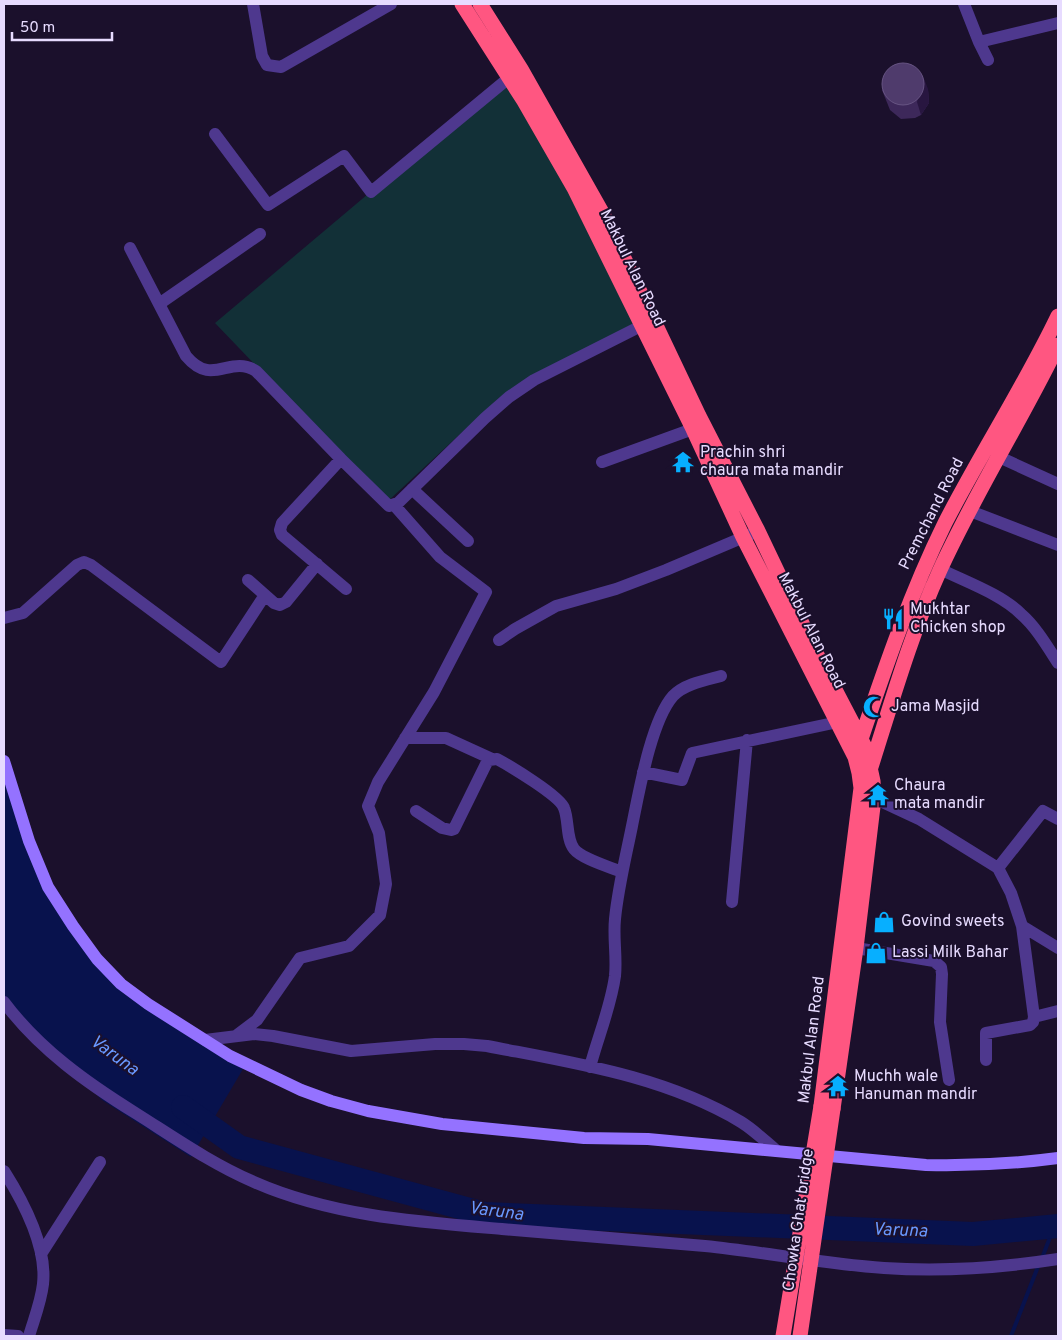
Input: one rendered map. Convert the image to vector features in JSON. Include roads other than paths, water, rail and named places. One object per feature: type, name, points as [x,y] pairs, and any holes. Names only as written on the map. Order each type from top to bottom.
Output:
[{"type":"highway","name":"Makbul Alan Road","points":[[462,4],[524,102],[623,272],[698,427],[743,537],[855,757],[861,788],[827,1107]]},
{"type":"highway","name":"Makbul Alan Road","points":[[480,4],[521,69],[604,216],[641,326],[758,531],[819,660],[866,748],[871,767],[874,798],[856,948],[783,1336]]},
{"type":"highway","name":"Premchand Road","points":[[861,739],[918,580],[950,514],[1042,349],[1058,316]]},
{"type":"highway","name":"Premchand Road","points":[[871,767],[901,668],[940,569],[1058,345]]},
{"type":"highway","name":"Chowka Ghat bridge","points":[[800,1336],[827,1107]]},
{"type":"street","points":[[253,4],[262,56],[267,65],[276,67],[281,67],[390,4]]},
{"type":"street","points":[[964,4],[988,60]]},
{"type":"street","points":[[979,42],[1058,23]]},
{"type":"street","points":[[215,134],[268,205],[344,156],[371,192],[508,77],[521,69]]},
{"type":"street","points":[[159,304],[260,234]]},
{"type":"street","points":[[130,248],[186,356],[194,365],[213,370],[235,366],[250,367],[256,371],[385,505],[392,507],[509,397],[534,380],[641,326]]},
{"type":"street","points":[[602,462],[698,427]]},
{"type":"street","points":[[999,457],[1058,484]]},
{"type":"street","points":[[341,459],[280,527],[282,534],[346,589]]},
{"type":"street","points":[[412,489],[468,541]]},
{"type":"street","points":[[237,1035],[257,1020],[300,958],[349,946],[380,915],[386,884],[380,833],[368,806],[378,782],[434,692],[486,592],[440,557],[395,506]]},
{"type":"street","points":[[970,511],[1058,545]]},
{"type":"street","points":[[499,640],[556,606],[616,589],[758,531]]},
{"type":"street","points":[[4,618],[23,613],[77,565],[84,562],[91,565],[221,662],[265,595]]},
{"type":"street","points":[[248,580],[277,604],[282,604],[317,564]]},
{"type":"street","points":[[940,569],[1016,609],[1030,622],[1058,663]]},
{"type":"street","points":[[590,1067],[615,975],[615,917],[622,872],[644,772],[659,720],[673,696],[681,690],[721,676]]},
{"type":"street","points":[[644,772],[682,780],[692,753],[838,722]]},
{"type":"street","points":[[405,738],[446,738],[492,759],[501,761],[561,802],[564,807],[574,850],[622,872]]},
{"type":"street","points":[[732,902],[747,740]]},
{"type":"street","points":[[416,811],[442,828],[454,829],[484,766],[492,759]]},
{"type":"street","points":[[4,761],[29,841],[48,887],[97,959],[121,984],[148,1004],[230,1056],[301,1090],[331,1101],[368,1110],[442,1124],[584,1138],[648,1139],[926,1165],[1011,1164],[1058,1158]]},
{"type":"street","points":[[874,798],[919,819],[998,868],[1011,893],[1022,926],[1034,1017],[1030,1025],[986,1033],[986,1060]]},
{"type":"street","points":[[998,868],[1043,811],[1058,819]]},
{"type":"street","points":[[1022,926],[1058,948]]},
{"type":"street","points":[[856,948],[934,962],[941,967],[940,1022],[948,1080]]},
{"type":"street","points":[[4,1002],[17,1020],[43,1046],[90,1084],[200,1154],[254,1182],[310,1202],[381,1217],[713,1247],[883,1268],[959,1270],[1007,1267],[1058,1259]]},
{"type":"street","points":[[1034,1017],[1058,1011]]},
{"type":"street","points":[[205,1040],[254,1034],[273,1036],[351,1052],[464,1044],[486,1046],[630,1076],[692,1097],[743,1123],[777,1151]]},
{"type":"street","points":[[41,1254],[100,1162]]},
{"type":"street","points":[[4,1171],[28,1216],[41,1254],[44,1271],[39,1303],[28,1336]]},
{"type":"street","points":[[4,1335],[18,1336]]},
{"type":"water","points":[[4,756],[35,867],[123,993],[243,1069],[191,1157],[102,1100],[4,1003]]},
{"type":"waterway","name":"Varuna","points":[[183,1107],[239,1147],[485,1214],[973,1234],[1058,1226]]},
{"type":"waterway","points":[[1042,1258],[1054,1227]]},
{"type":"waterway","points":[[1011,1336],[1039,1264]]},
{"type":"place","name":"Prachin shri chaura mata mandir","points":[[683,462]]},
{"type":"place","name":"Mukhtar Chicken shop","points":[[893,619]]},
{"type":"place","name":"Jama Masjid","points":[[874,707]]},
{"type":"place","name":"Chaura mata mandir","points":[[878,795]]},
{"type":"place","name":"Govind sweets","points":[[884,922]]},
{"type":"place","name":"Lassi Milk Bahar","points":[[876,953]]},
{"type":"place","name":"Muchh wale Hanuman mandir","points":[[838,1086]]}]
